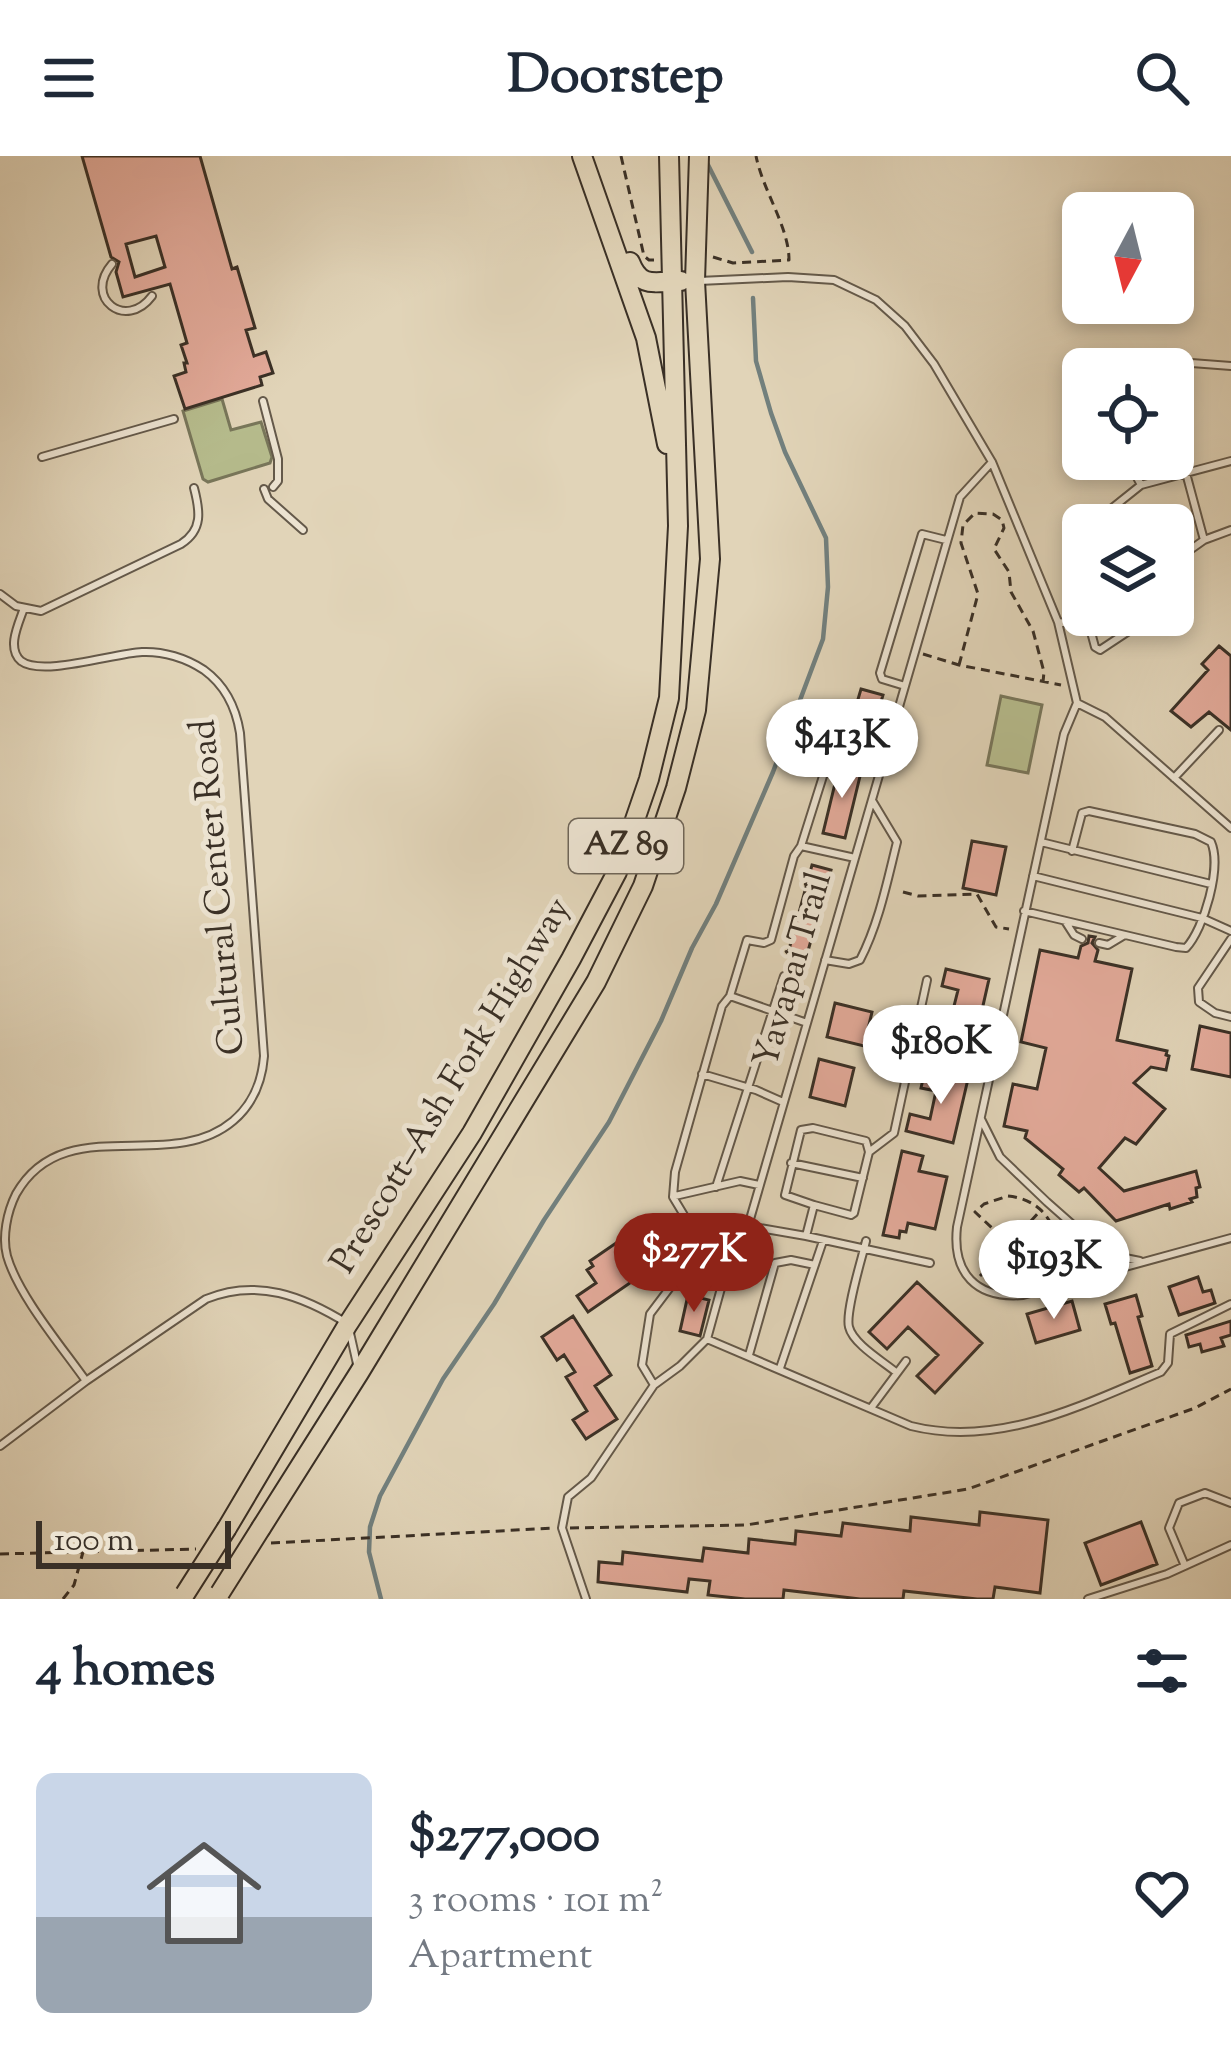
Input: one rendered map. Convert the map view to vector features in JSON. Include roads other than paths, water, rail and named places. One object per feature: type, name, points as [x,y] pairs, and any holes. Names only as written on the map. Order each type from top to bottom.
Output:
[{"type":"main road","points":[[586,156],[635,276],[649,283],[695,281],[690,258],[688,156]]},
{"type":"main road","points":[[586,156],[646,338],[679,526]]},
{"type":"main road","name":"AZ 89","points":[[669,156],[674,281]]},
{"type":"main road","name":"AZ 89","points":[[695,281],[699,156]]},
{"type":"main road","name":"Prescott–Ash Fork Highway","points":[[183,1596],[347,1324],[472,1132],[617,872],[649,778],[669,698],[679,526],[674,281]]},
{"type":"main road","name":"Prescott–Ash Fork Highway","points":[[218,1596],[265,1536],[596,982],[643,886],[697,710],[710,559],[695,281]]},
{"type":"lane","points":[[112,264],[102,278],[103,296],[115,308],[132,311],[152,296]]},
{"type":"lane","points":[[695,281],[834,280],[875,300],[905,326],[934,364],[992,462],[1058,622],[1077,703],[1064,734],[957,1226],[955,1245],[965,1274],[988,1292],[1023,1295],[1231,1238]]},
{"type":"lane","points":[[92,298],[103,296]]},
{"type":"lane","points":[[1194,363],[1231,366]]},
{"type":"lane","points":[[263,400],[278,459],[278,482],[268,488],[268,499],[302,530]]},
{"type":"lane","points":[[42,458],[173,419]]},
{"type":"lane","points":[[1194,471],[1231,461]]},
{"type":"lane","name":"Yavapai Trail","points":[[748,1226],[960,496],[992,462]]},
{"type":"lane","points":[[1138,480],[1141,485]]},
{"type":"lane","points":[[1117,504],[1141,485],[1160,480]]},
{"type":"lane","points":[[1188,480],[1204,540]]},
{"type":"lane","points":[[0,594],[16,606],[41,610],[190,538],[200,514],[194,488]]},
{"type":"lane","points":[[1194,547],[1231,530]]},
{"type":"lane","points":[[904,686],[880,674],[922,533],[947,540]]},
{"type":"lane","name":"Cultural Center Road","points":[[25,608],[14,645],[24,663],[47,666],[145,652],[171,656],[219,682],[233,705],[240,734],[264,1056],[258,1088],[230,1124],[192,1143],[80,1148],[49,1160],[17,1192],[6,1224],[7,1256],[18,1283],[86,1381]]},
{"type":"lane","points":[[1058,622],[1062,622]]},
{"type":"lane","points":[[1092,636],[1100,650],[1121,636]]},
{"type":"lane","points":[[1077,703],[1106,716],[1231,828]]},
{"type":"lane","points":[[1174,778],[1219,730]]},
{"type":"lane","points":[[703,1245],[673,1197],[675,1172],[722,1006],[730,996],[747,940],[770,940],[794,856],[836,751],[852,744],[884,753]]},
{"type":"lane","points":[[825,961],[849,964],[860,960],[884,893],[897,842],[872,800]]},
{"type":"lane","points":[[1024,911],[1186,948],[1192,944],[1211,884],[1216,854],[1211,842],[1195,834],[1089,811],[1082,813],[1072,851]]},
{"type":"lane","points":[[1041,842],[1211,884]]},
{"type":"lane","points":[[801,846],[855,858]]},
{"type":"lane","points":[[1033,876],[1202,918],[1231,935],[1198,988],[1199,1002],[1231,1017]]},
{"type":"lane","points":[[1065,921],[1082,939]]},
{"type":"lane","points":[[1099,943],[1108,945],[1125,935]]},
{"type":"lane","points":[[716,1187],[784,976]]},
{"type":"lane","points":[[869,1152],[894,1133],[927,980]]},
{"type":"lane","points":[[730,996],[807,1023]]},
{"type":"lane","points":[[701,1074],[784,1102]]},
{"type":"lane","points":[[980,1116],[1000,1157],[1082,1233],[1115,1256],[1144,1262]]},
{"type":"lane","points":[[813,1128],[866,1141],[869,1152],[854,1213],[786,1197],[801,1130],[813,1128]]},
{"type":"lane","points":[[791,1163],[863,1178]]},
{"type":"lane","points":[[673,1197],[740,1181],[759,1184]]},
{"type":"lane","points":[[806,1236],[814,1205]]},
{"type":"lane","points":[[654,1385],[642,1365],[650,1314],[703,1245],[748,1226],[866,1245],[930,1263]]},
{"type":"lane","points":[[586,1599],[562,1528],[568,1497],[591,1478],[654,1385],[707,1339],[736,1234]]},
{"type":"lane","points":[[780,1368],[824,1239]]},
{"type":"lane","points":[[866,1245],[849,1329],[897,1373]]},
{"type":"lane","points":[[748,1355],[775,1262],[815,1264]]},
{"type":"lane","points":[[0,1446],[206,1299],[234,1290],[264,1289],[319,1305],[347,1324],[359,1373]]},
{"type":"lane","points":[[707,1339],[911,1426],[935,1432],[991,1432],[1028,1424],[1161,1372],[1168,1363],[1170,1334],[1231,1304]]},
{"type":"lane","points":[[871,1408],[906,1361]]},
{"type":"lane","points":[[1185,1566],[1169,1528],[1179,1503],[1204,1493],[1231,1503]]},
{"type":"lane","points":[[1088,1599],[1231,1545]]},
{"type":"waterway","points":[[707,163],[752,252]]},
{"type":"waterway","points":[[381,1599],[369,1552],[370,1527],[380,1496],[443,1379],[609,1122],[716,904],[823,639],[826,538],[771,413],[756,361],[753,298]]}]
